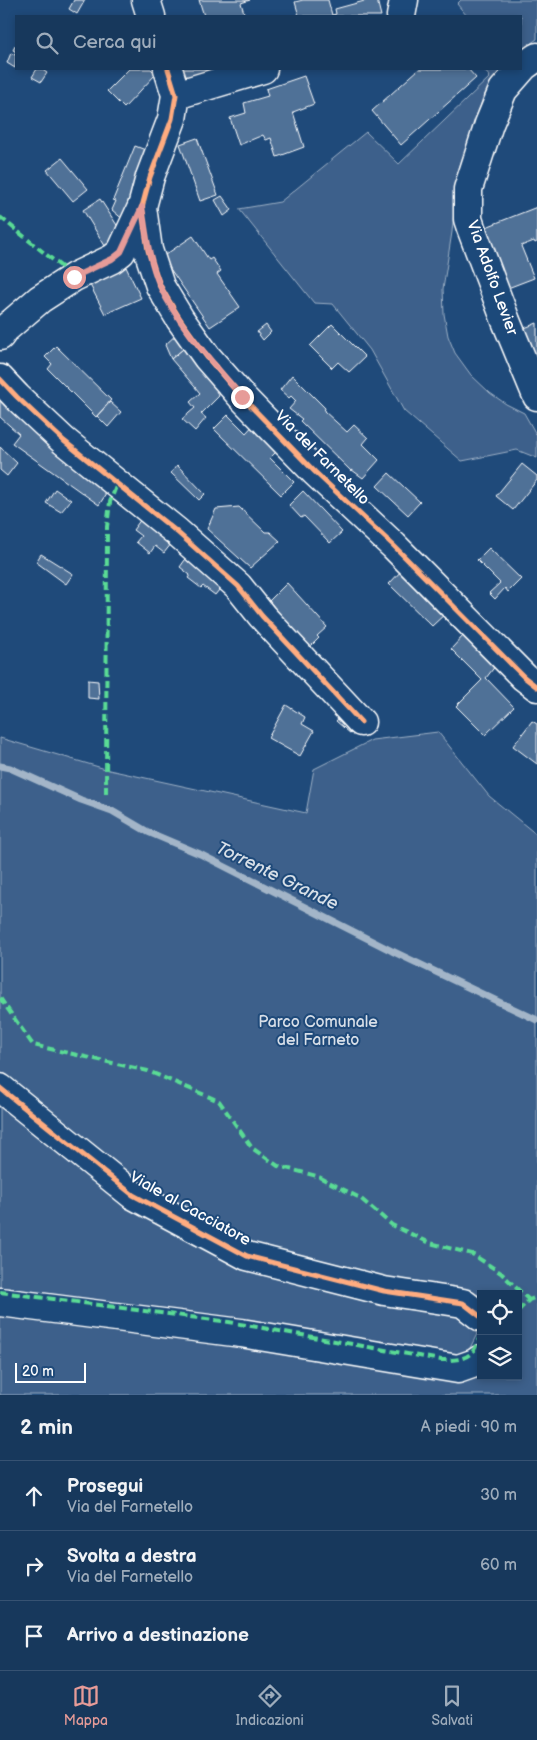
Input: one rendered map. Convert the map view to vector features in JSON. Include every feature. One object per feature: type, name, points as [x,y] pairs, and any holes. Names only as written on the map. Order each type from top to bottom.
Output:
[{"type":"street","points":[[146,0],[151,15]]},
{"type":"street","points":[[401,15],[404,0]]},
{"type":"street","name":"Via Adolfo Levier","points":[[522,68],[537,57]]},
{"type":"street","name":"Via del Farnetello","points":[[0,336],[40,299],[74,277],[112,259],[121,252],[142,207],[150,177],[172,119],[176,95],[168,70]]},
{"type":"street","points":[[176,95],[260,70]]},
{"type":"street","name":"Via Adolfo Levier","points":[[520,70],[503,90],[489,124],[468,189],[468,219],[506,321],[537,396]]},
{"type":"street","name":"Via del Farnetello","points":[[142,207],[148,250],[160,286],[180,319],[207,357],[242,397],[315,472],[394,546],[524,678],[537,688]]},
{"type":"street","points":[[0,379],[64,441],[177,532],[238,586],[262,616],[361,722]]},
{"type":"street","name":"Viale al Cacciatore","points":[[0,1088],[132,1196],[247,1256],[384,1291],[463,1303],[477,1314]]},
{"type":"street","points":[[0,1302],[242,1332],[407,1362],[458,1369],[477,1361]]},
{"type":"green space","points":[[461,0],[537,0],[537,39],[522,49],[522,15],[466,15],[457,4]]},
{"type":"green space","points":[[484,70],[503,70],[483,97],[456,190],[452,232],[443,289],[444,314],[448,336],[455,353],[471,375],[490,393],[524,413],[537,436],[537,458],[517,450],[462,461],[404,411],[370,350],[333,304],[314,303],[239,209],[280,202],[366,132],[399,164],[490,77]]},
{"type":"green space","name":"Parco Comunale del Farneto","points":[[438,732],[489,796],[537,835],[537,1395],[0,1395],[0,1311],[477,1374],[477,1380],[522,1380],[522,1290],[477,1290],[477,1294],[381,1276],[259,1247],[148,1188],[0,1071],[0,738],[109,770],[306,813],[314,769],[372,740]]},
{"type":"green space","points":[[0,1106],[123,1206],[240,1263],[452,1313],[471,1322],[477,1334],[470,1348],[460,1357],[250,1321],[0,1287]]},
{"type":"building","points":[[74,0],[85,0],[77,14],[69,9]]},
{"type":"building","points":[[199,0],[250,0],[241,3],[245,15],[204,15]]},
{"type":"building","points":[[303,0],[328,0],[332,15],[299,15],[295,2]]},
{"type":"building","points":[[368,0],[377,0],[381,15],[332,15],[336,14],[335,9]]},
{"type":"building","points":[[11,53],[15,55],[15,68],[7,63]]},
{"type":"building","points":[[36,70],[42,70],[47,73],[41,82],[32,77]]},
{"type":"building","points":[[128,70],[152,70],[156,74],[124,108],[107,91]]},
{"type":"building","points":[[176,70],[218,70],[180,83]]},
{"type":"building","points":[[418,70],[469,70],[476,78],[401,145],[372,111]]},
{"type":"building","points":[[304,76],[314,104],[293,112],[304,147],[277,157],[271,138],[266,140],[263,135],[239,145],[230,118],[246,113],[244,103],[268,96],[266,89]]},
{"type":"building","points":[[197,138],[218,195],[200,201],[180,144]]},
{"type":"building","points":[[135,146],[151,152],[125,221],[112,210],[116,201],[113,200]]},
{"type":"building","points":[[62,158],[88,189],[73,201],[47,170]]},
{"type":"building","points":[[222,196],[232,210],[224,216],[215,200]]},
{"type":"building","points":[[100,199],[124,236],[110,254],[83,210]]},
{"type":"building","points":[[537,207],[537,242],[535,243],[534,241],[521,246],[534,278],[500,291],[476,231]]},
{"type":"building","points":[[193,236],[209,260],[212,258],[221,271],[217,274],[240,307],[210,327],[162,257]]},
{"type":"building","points":[[125,265],[141,298],[105,314],[89,283]]},
{"type":"building","points":[[537,323],[537,358],[530,361],[517,331]]},
{"type":"building","points":[[332,324],[365,357],[349,372],[338,362],[332,368],[310,346]]},
{"type":"building","points":[[266,325],[271,332],[263,340],[257,332]]},
{"type":"building","points":[[178,333],[188,345],[171,359],[165,345]]},
{"type":"building","points":[[188,345],[221,386],[216,391],[219,396],[201,414],[206,418],[195,431],[182,419],[195,408],[190,402],[200,393],[171,359]]},
{"type":"building","points":[[56,346],[111,400],[96,417],[48,369],[52,364],[45,357]]},
{"type":"building","points":[[292,375],[325,408],[324,411],[347,432],[354,425],[368,438],[363,444],[379,460],[363,478],[351,471],[300,421],[302,419],[289,409],[296,401],[280,390]]},
{"type":"building","points":[[2,396],[108,491],[99,505],[12,443],[19,434],[0,417],[0,399]]},
{"type":"building","points":[[110,402],[121,412],[108,427],[97,416]]},
{"type":"building","points":[[228,415],[246,433],[257,421],[282,446],[270,458],[294,482],[281,495],[214,429]]},
{"type":"building","points":[[0,447],[17,463],[7,476],[0,470]]},
{"type":"building","points":[[522,464],[537,476],[537,480],[513,510],[496,496]]},
{"type":"building","points":[[177,465],[205,494],[199,500],[171,473]]},
{"type":"building","points":[[389,473],[420,502],[408,515],[377,486]]},
{"type":"building","points":[[55,489],[71,500],[61,512],[46,503]]},
{"type":"building","points":[[303,491],[342,532],[330,543],[304,516],[301,518],[289,505]]},
{"type":"building","points":[[239,507],[265,532],[270,532],[280,541],[250,568],[207,529],[216,509]]},
{"type":"building","points":[[144,515],[175,539],[164,553],[155,546],[150,553],[136,542],[141,536],[133,530]]},
{"type":"building","points":[[489,548],[521,579],[508,592],[505,588],[495,599],[489,593],[500,583],[477,560]]},
{"type":"building","points":[[190,553],[227,580],[215,595],[203,586],[201,588],[188,578],[190,575],[180,567]]},
{"type":"building","points":[[41,554],[73,574],[66,584],[36,562]]},
{"type":"building","points":[[403,569],[447,612],[432,626],[389,584]]},
{"type":"building","points":[[287,583],[327,627],[317,636],[319,638],[309,648],[269,601]]},
{"type":"building","points":[[464,635],[496,665],[486,678],[514,707],[485,735],[456,706],[482,680],[451,649]]},
{"type":"building","points":[[88,680],[98,681],[99,699],[88,698]]},
{"type":"building","points":[[286,705],[305,717],[302,724],[314,731],[300,756],[268,738]]},
{"type":"building","points":[[343,713],[358,726],[351,734],[336,721]]},
{"type":"building","points":[[532,721],[537,724],[537,764],[513,746]]},
{"type":"waterway","name":"Torrente Grande","points":[[0,766],[10,768],[81,800],[112,811],[148,832],[200,854],[392,951],[537,1020]]},
{"type":"marked path","points":[[0,217],[74,277]]},
{"type":"marked path","points":[[106,794],[107,527],[110,502],[117,484]]},
{"type":"marked path","points":[[0,998],[33,1045],[148,1071],[219,1101],[252,1148],[278,1166],[317,1176],[360,1198],[392,1225],[430,1243],[472,1254],[501,1273],[529,1300]]},
{"type":"marked path","points":[[0,1292],[229,1322],[441,1360],[464,1358],[472,1352],[477,1343]]},
{"type":"marked path","points":[[522,1307],[529,1300],[537,1297]]},
{"type":"cycle path","points":[[168,70],[176,95],[172,119],[150,177],[142,207],[148,250],[160,286],[180,319],[207,357],[242,397],[315,472],[394,546],[524,677],[537,687]]},
{"type":"cycle path","points":[[0,379],[64,441],[177,532],[238,586],[262,616],[361,722]]},
{"type":"cycle path","points":[[0,1088],[133,1195],[247,1256],[384,1291],[463,1303],[477,1314]]},
{"type":"route","points":[[74,277],[112,259],[121,252],[142,207],[148,250],[160,286],[180,319],[207,357],[242,397]]}]
